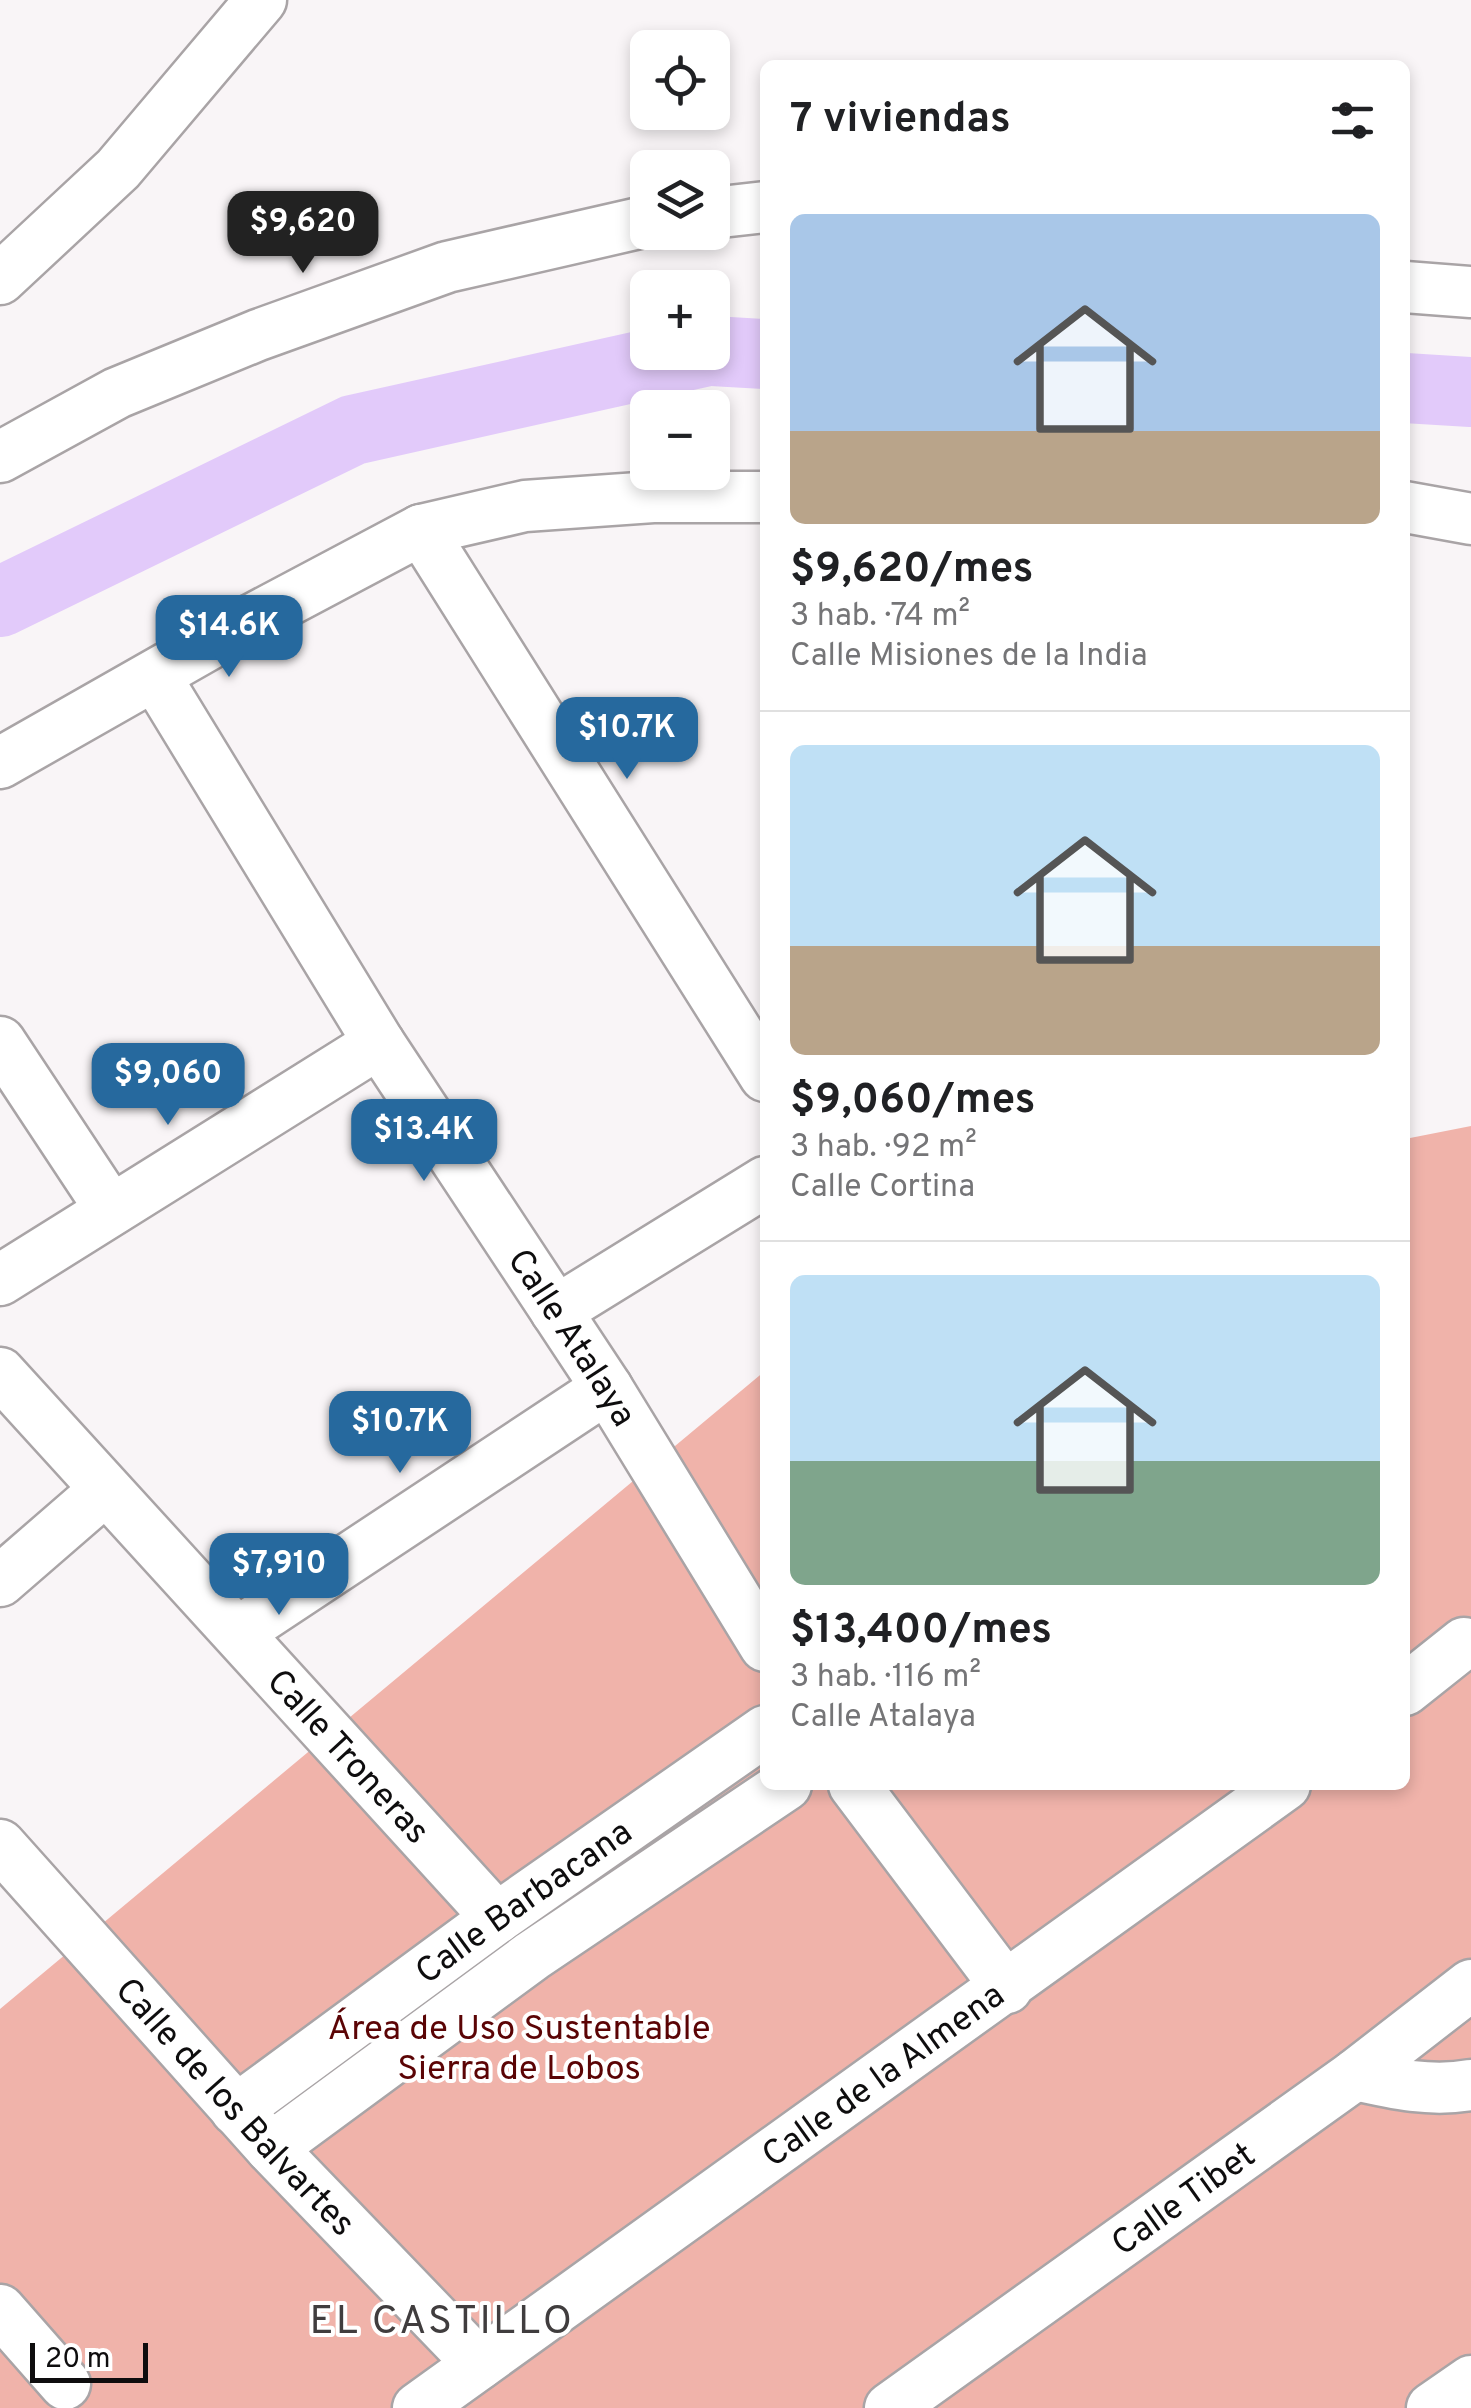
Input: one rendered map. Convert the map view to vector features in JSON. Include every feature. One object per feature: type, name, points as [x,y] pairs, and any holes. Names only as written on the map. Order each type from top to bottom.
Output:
[{"type":"street","points":[[0,278],[118,170],[261,0]]},
{"type":"street","points":[[730,211],[760,208]]},
{"type":"street","points":[[0,457],[117,393],[258,335],[446,267],[630,225]]},
{"type":"street","points":[[1410,287],[1471,292]]},
{"type":"street","points":[[0,763],[421,530],[524,506],[653,496],[760,498]]},
{"type":"street","points":[[1410,508],[1471,519]]},
{"type":"street","points":[[421,530],[760,1068]]},
{"type":"street","name":"Calle Atalaya","points":[[156,676],[378,1043],[606,1388],[760,1638]]},
{"type":"street","points":[[0,1042],[111,1210]]},
{"type":"street","points":[[0,1280],[378,1043]]},
{"type":"street","points":[[556,1311],[760,1185]]},
{"type":"street","name":"Calle Troneras","points":[[0,1373],[497,1918]]},
{"type":"street","points":[[238,1632],[606,1388]]},
{"type":"street","points":[[0,1581],[105,1490]]},
{"type":"street","points":[[1410,1686],[1464,1643]]},
{"type":"street","name":"Calle Barbacana","points":[[236,2110],[497,1918],[760,1734]]},
{"type":"street","name":"Calle Barbacana","points":[[271,2148],[532,1956],[779,1790]]},
{"type":"street","points":[[858,1790],[1007,1988]]},
{"type":"street","name":"Calle de la Almena","points":[[418,2408],[481,2386],[1007,1988],[1225,1804],[1269,1790]]},
{"type":"street","name":"Calle de los Balvartes","points":[[0,1845],[481,2386]]},
{"type":"street","name":"Calle Tibet","points":[[890,2408],[1354,2075],[1471,1985]]},
{"type":"street","points":[[1354,2075],[1400,2086],[1446,2089],[1471,2085]]},
{"type":"street","points":[[0,2310],[66,2384]]},
{"type":"street","points":[[1432,2408],[1471,2381]]},
{"type":"green space","name":"Área de Uso Sustentable Sierra de Lobos","points":[[1471,1126],[1471,2408],[0,2408],[0,2009],[760,1375],[760,1790],[1410,1790],[1410,1138]]},
{"type":"waterway","points":[[730,352],[760,354]]},
{"type":"waterway","points":[[0,602],[353,430],[630,368]]},
{"type":"waterway","points":[[1410,388],[1471,392]]},
{"type":"district","name":"EL CASTILLO","points":[[442,2319]]}]
